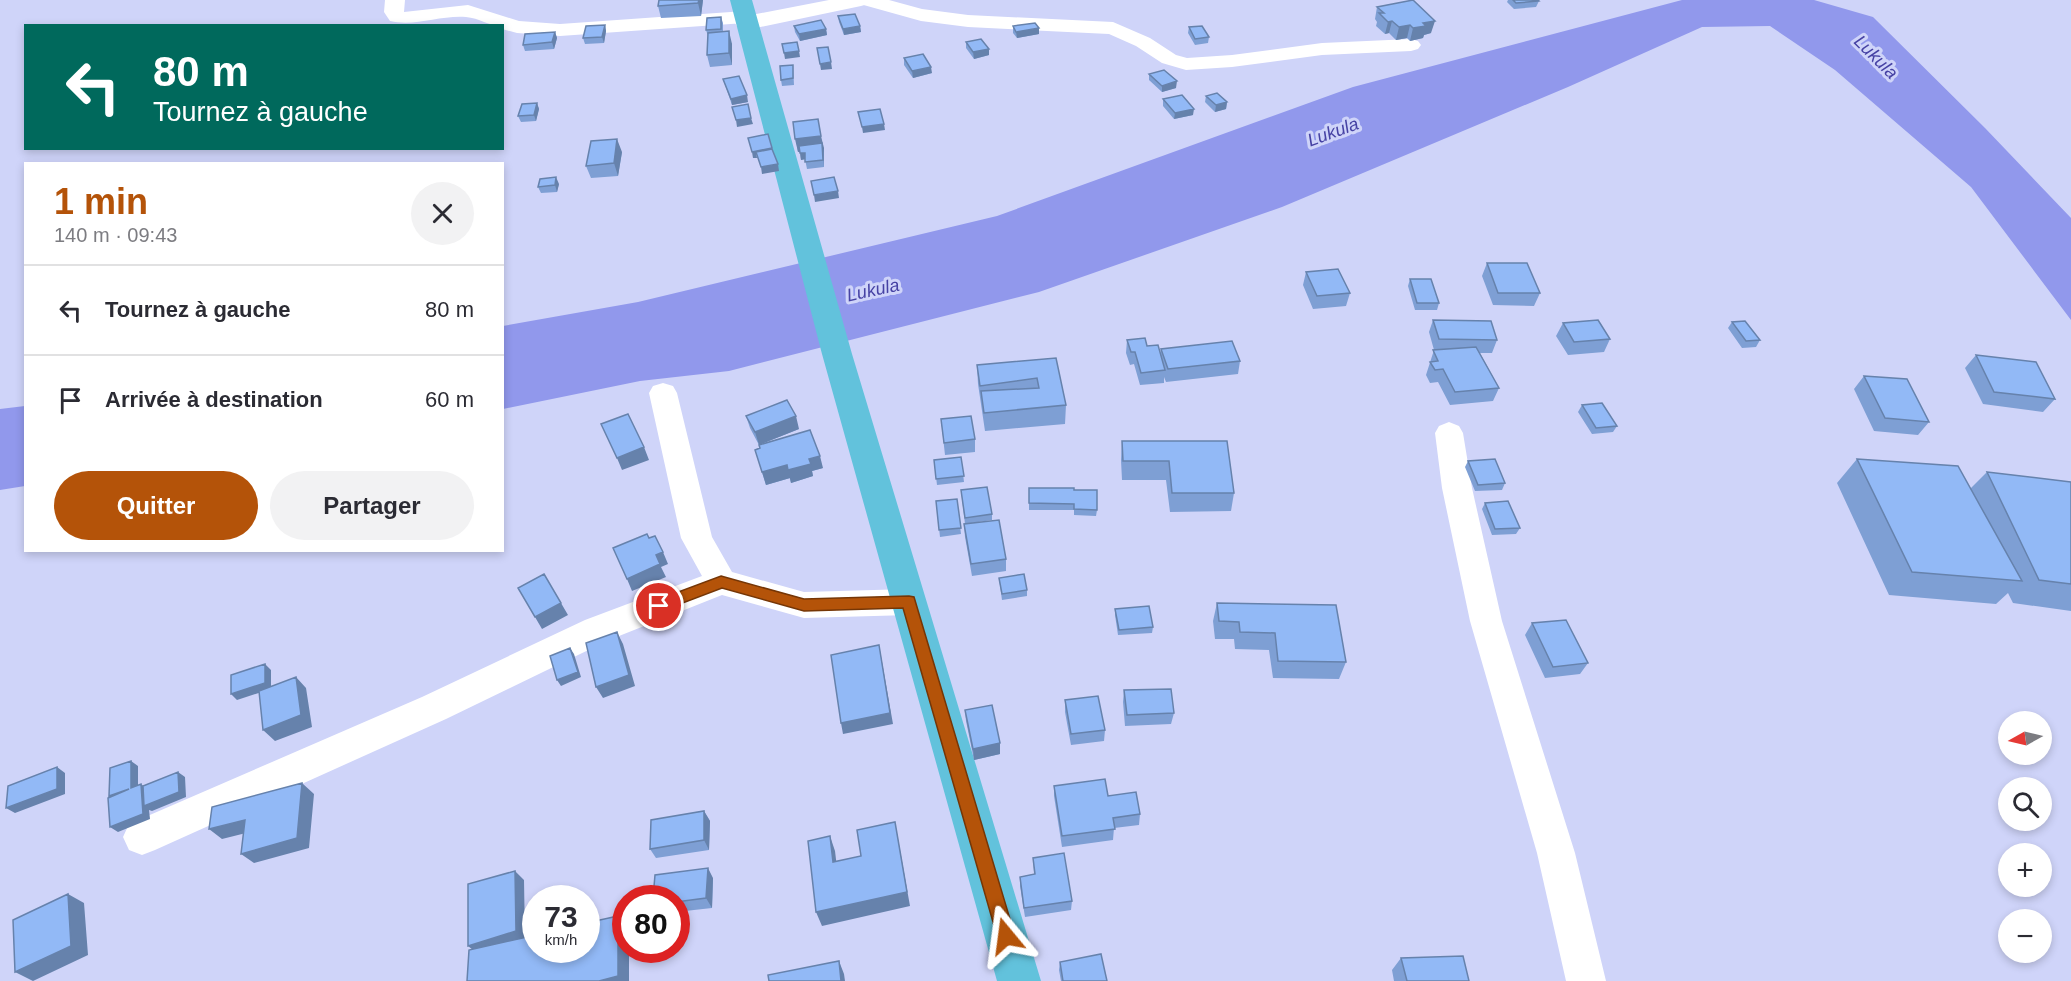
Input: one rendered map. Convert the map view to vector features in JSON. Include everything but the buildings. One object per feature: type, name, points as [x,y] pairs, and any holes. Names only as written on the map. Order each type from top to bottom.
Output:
[{"type":"highway","points":[[744,13],[837,354],[1019,981]]},
{"type":"street","points":[[395,0],[394,12],[397,17],[407,18],[468,6],[517,27],[560,30],[861,0]]},
{"type":"street","points":[[867,0],[921,15],[968,21],[1113,28],[1143,42],[1169,60],[1186,64],[1232,61],[1322,49],[1412,45]]},
{"type":"street","points":[[663,393],[697,538],[721,582]]},
{"type":"street","points":[[1449,433],[1486,621],[1556,853],[1586,981]]},
{"type":"street","points":[[142,837],[434,708],[597,630],[721,582],[804,605],[909,602]]},
{"type":"water","name":"Lukula","points":[[1682,0],[1814,0],[1873,17],[1985,128],[2071,218],[2071,320],[1971,187],[1835,70],[1770,26],[1702,27],[1568,87],[1282,207],[1039,292],[729,371],[640,381],[504,409],[504,326],[638,302],[997,216],[1353,87]]},
{"type":"water","points":[[24,406],[24,486],[0,490],[0,409]]},
{"type":"route","points":[[659,606],[721,582],[804,605],[909,602],[1006,936]]}]
